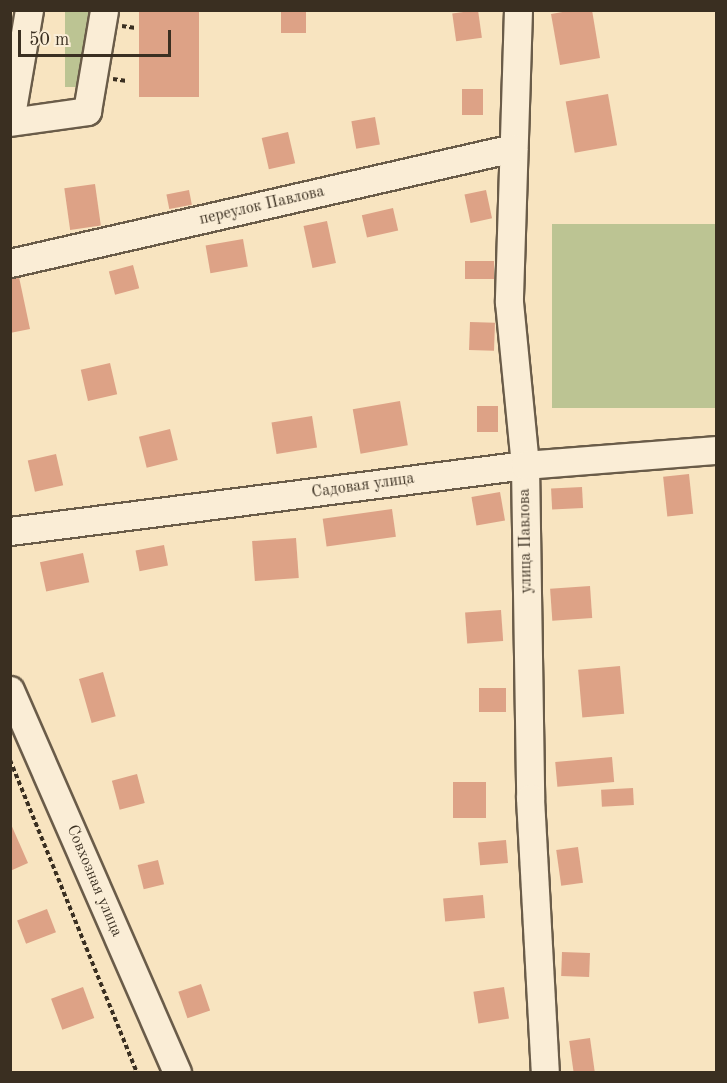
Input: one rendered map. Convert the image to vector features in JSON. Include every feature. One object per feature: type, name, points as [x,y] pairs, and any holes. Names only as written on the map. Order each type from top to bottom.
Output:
[{"type":"street","points":[[29,10],[10,121],[87,111],[104,10]]},
{"type":"street","name":"улица Павлова","points":[[518,10],[509,302],[525,465],[530,798],[545,1072]]},
{"type":"street","name":"переулок Павлова","points":[[10,263],[513,148]]},
{"type":"street","name":"Садовая улица","points":[[10,531],[525,465],[717,450]]},
{"type":"street","name":"Совхозная улица","points":[[10,690],[177,1072]]},
{"type":"path","points":[[10,760],[137,1072]]},
{"type":"green space","points":[[65,11],[95,11],[95,87],[65,87]]},
{"type":"green space","points":[[552,224],[716,224],[716,408],[552,408]]},
{"type":"building","points":[[139,10],[199,10],[199,97],[139,97]]},
{"type":"building","points":[[281,10],[306,10],[306,33],[281,33]]},
{"type":"building","points":[[478,10],[482,38],[456,41],[452,14]]},
{"type":"building","points":[[592,10],[600,58],[560,65],[551,14]]},
{"type":"building","points":[[462,89],[483,89],[483,115],[462,115]]},
{"type":"building","points":[[608,94],[617,145],[575,153],[566,101]]},
{"type":"building","points":[[375,117],[380,145],[356,149],[351,121]]},
{"type":"building","points":[[288,132],[295,163],[269,169],[262,138]]},
{"type":"building","points":[[95,184],[101,226],[70,230],[64,188]]},
{"type":"building","points":[[189,190],[192,205],[169,209],[166,194]]},
{"type":"building","points":[[486,190],[492,218],[471,223],[464,195]]},
{"type":"building","points":[[393,208],[398,230],[367,238],[362,215]]},
{"type":"building","points":[[327,221],[336,263],[312,268],[304,226]]},
{"type":"building","points":[[243,239],[248,267],[210,273],[206,246]]},
{"type":"building","points":[[465,261],[494,261],[494,279],[465,279]]},
{"type":"building","points":[[133,265],[139,288],[115,295],[109,271]]},
{"type":"building","points":[[19,277],[30,329],[10,333],[10,278]]},
{"type":"building","points":[[470,322],[495,323],[494,351],[469,350]]},
{"type":"building","points":[[110,363],[117,394],[88,401],[81,370]]},
{"type":"building","points":[[400,401],[408,445],[361,454],[353,409]]},
{"type":"building","points":[[477,406],[498,406],[498,432],[477,432]]},
{"type":"building","points":[[312,416],[317,448],[277,454],[272,422]]},
{"type":"building","points":[[170,429],[178,460],[147,468],[139,437]]},
{"type":"building","points":[[56,454],[63,485],[35,492],[28,461]]},
{"type":"building","points":[[689,474],[693,514],[667,516],[663,477]]},
{"type":"building","points":[[582,487],[583,508],[552,510],[551,489]]},
{"type":"building","points":[[500,492],[505,521],[476,526],[471,497]]},
{"type":"building","points":[[392,509],[396,537],[327,546],[323,519]]},
{"type":"building","points":[[296,538],[299,578],[255,581],[252,541]]},
{"type":"building","points":[[164,545],[168,566],[140,571],[136,551]]},
{"type":"building","points":[[83,553],[89,582],[46,591],[40,562]]},
{"type":"building","points":[[590,586],[592,618],[552,621],[550,589]]},
{"type":"building","points":[[501,610],[503,641],[467,643],[465,613]]},
{"type":"building","points":[[620,666],[624,714],[582,717],[578,670]]},
{"type":"building","points":[[103,672],[116,716],[92,723],[79,679]]},
{"type":"building","points":[[479,688],[506,688],[506,712],[479,712]]},
{"type":"building","points":[[612,757],[614,782],[557,787],[555,762]]},
{"type":"building","points":[[137,774],[145,803],[120,810],[112,781]]},
{"type":"building","points":[[453,782],[486,782],[486,818],[453,818]]},
{"type":"building","points":[[633,788],[634,805],[602,807],[601,790]]},
{"type":"building","points":[[10,822],[28,863],[10,871]]},
{"type":"building","points":[[506,840],[508,863],[480,865],[478,842]]},
{"type":"building","points":[[578,847],[583,883],[561,886],[556,850]]},
{"type":"building","points":[[158,860],[164,884],[144,889],[138,865]]},
{"type":"building","points":[[483,895],[485,918],[445,921],[443,898]]},
{"type":"building","points":[[47,909],[56,932],[26,944],[17,920]]},
{"type":"building","points":[[562,952],[590,953],[589,977],[561,976]]},
{"type":"building","points":[[201,984],[210,1010],[187,1018],[178,992]]},
{"type":"building","points":[[83,987],[94,1018],[62,1030],[51,999]]},
{"type":"building","points":[[504,987],[509,1019],[478,1023],[473,992]]},
{"type":"building","points":[[590,1038],[595,1072],[574,1072],[569,1041]]}]
